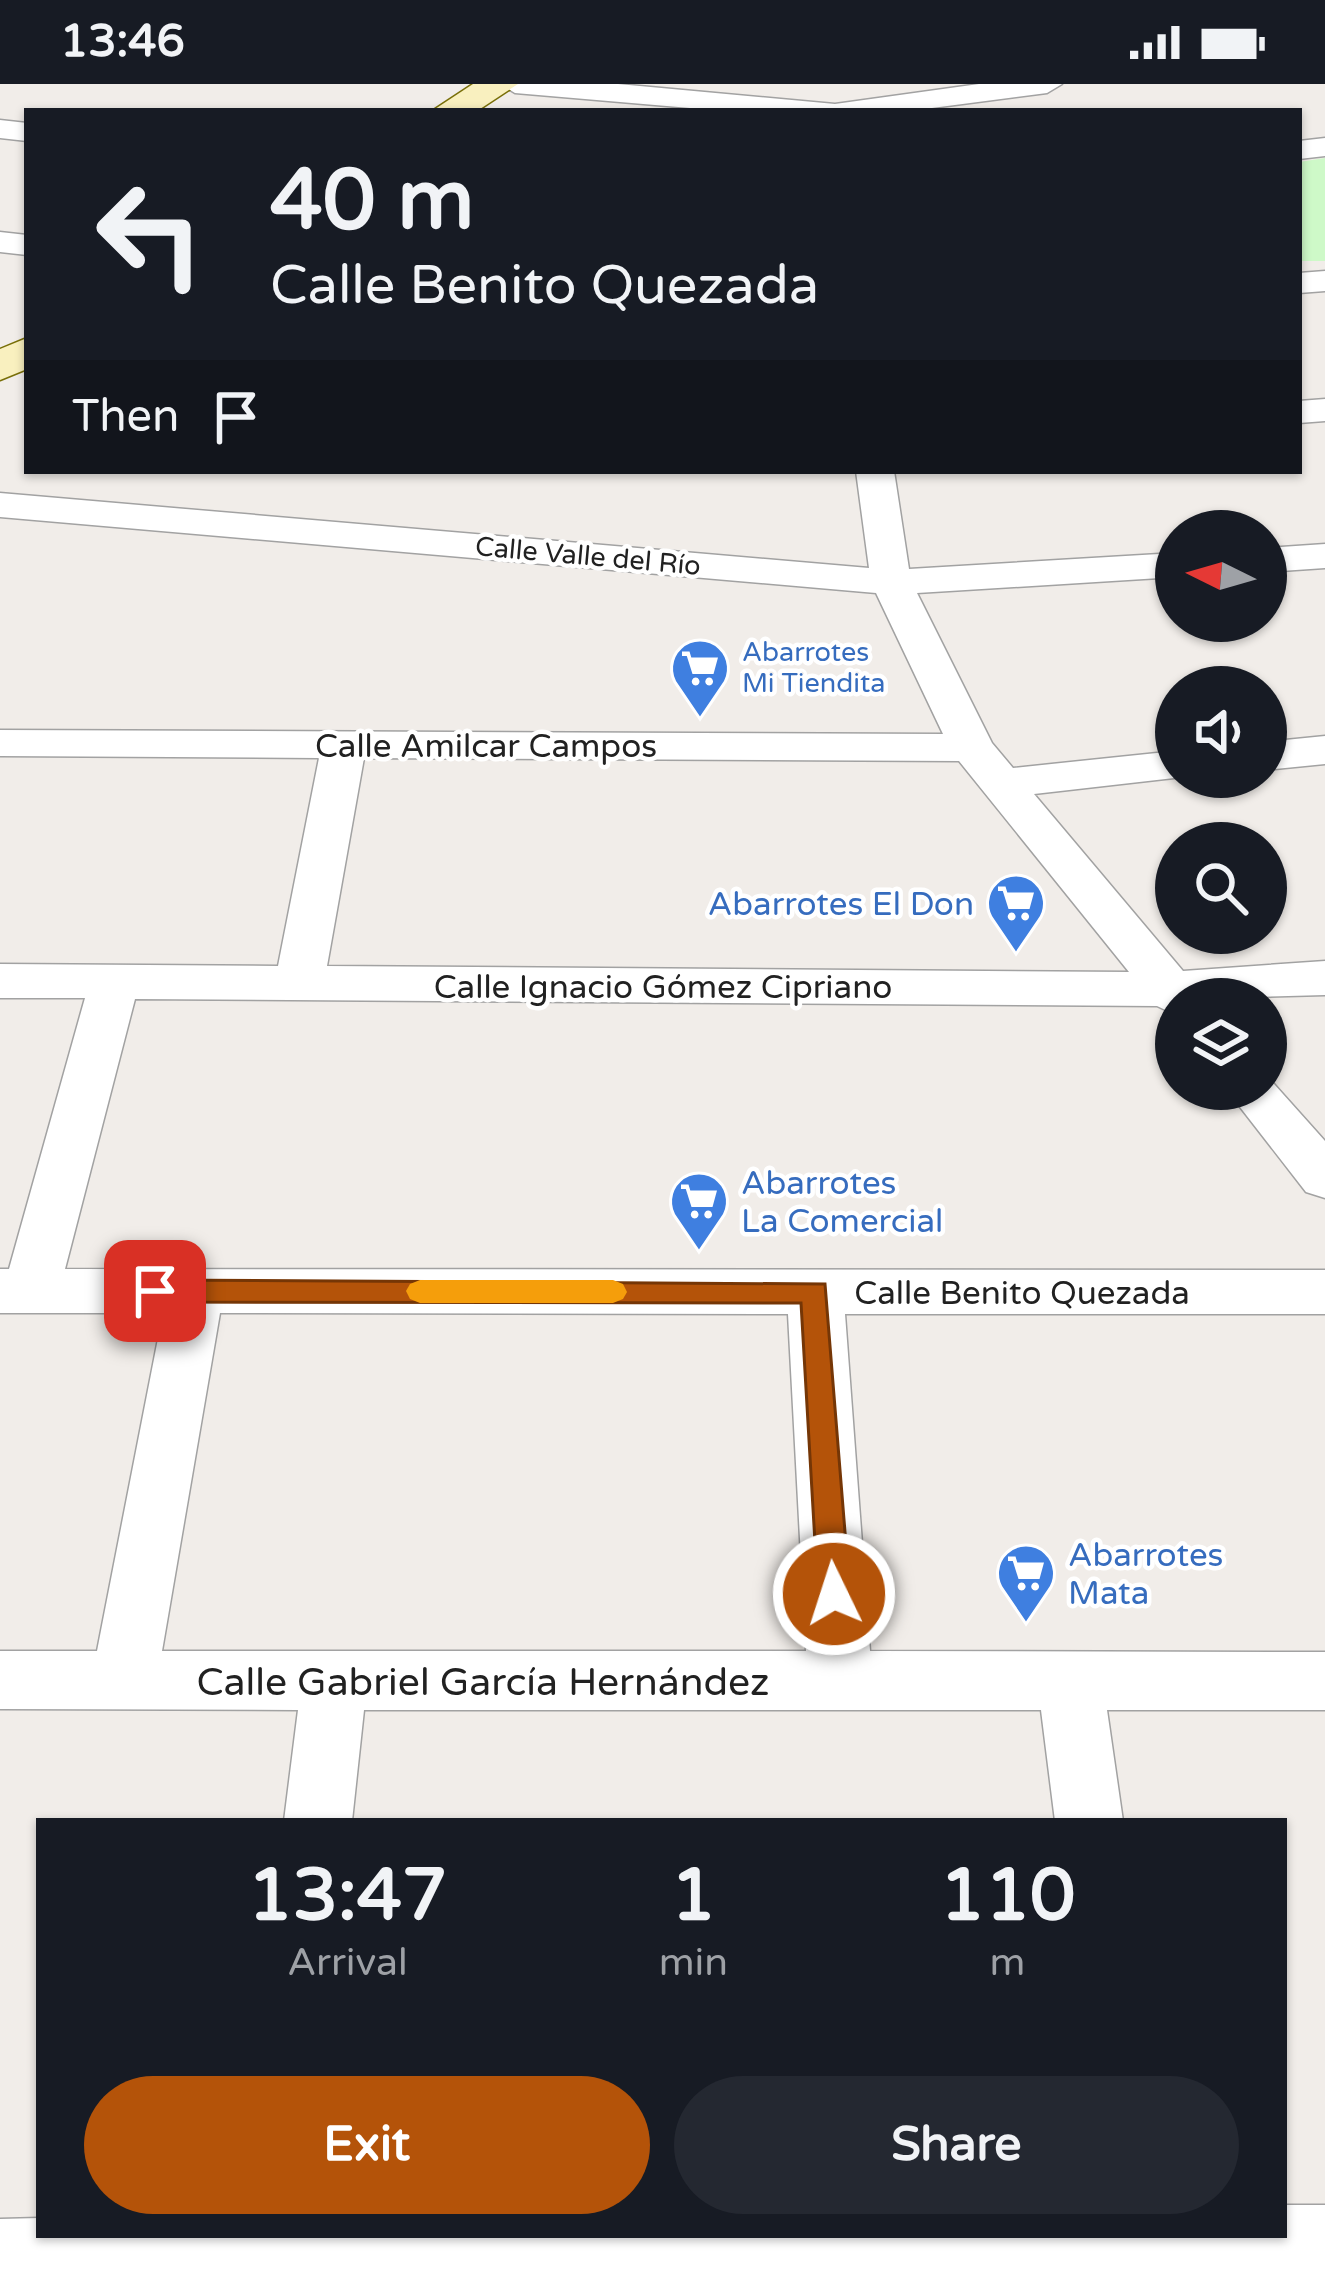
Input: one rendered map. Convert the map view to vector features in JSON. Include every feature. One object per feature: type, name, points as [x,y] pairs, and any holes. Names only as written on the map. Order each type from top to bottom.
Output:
[{"type":"main road","points":[[456,108],[500,84]]},
{"type":"street","points":[[515,84],[794,108]]},
{"type":"street","points":[[864,108],[1047,84]]},
{"type":"street","points":[[875,474],[891,582],[972,748],[1162,978]]},
{"type":"street","name":"Calle Valle del Río","points":[[0,505],[891,582],[1155,566]]},
{"type":"street","points":[[1287,559],[1325,556]]},
{"type":"street","name":"Calle Amilcar Campos","points":[[0,743],[972,748]]},
{"type":"street","points":[[299,983],[344,744]]},
{"type":"street","points":[[1287,754],[1325,750]]},
{"type":"street","points":[[1005,783],[1155,767]]},
{"type":"street","name":"Calle Ignacio Gómez Cipriano","points":[[1287,982],[1325,978]]},
{"type":"street","name":"Calle Ignacio Gómez Cipriano","points":[[0,980],[1155,994]]},
{"type":"street","points":[[16,1291],[115,981]]},
{"type":"street","points":[[1269,1110],[1325,1178]]},
{"type":"street","name":"Calle Benito Quezada","points":[[16,1291],[1325,1292]]},
{"type":"street","points":[[124,1680],[196,1291]]},
{"type":"street","points":[[814,1292],[840,1681]]},
{"type":"street","name":"Calle Gabriel García Hernández","points":[[0,1680],[1325,1681]]},
{"type":"street","points":[[318,1818],[334,1680]]},
{"type":"street","points":[[1070,1681],[1089,1818]]},
{"type":"street","points":[[0,2266],[269,2249],[1147,2243],[1325,2253]]},
{"type":"green space","points":[[1325,158],[1325,261],[1302,261],[1302,162]]},
{"type":"slow traffic","points":[[420,1291],[613,1292]]},
{"type":"place","name":"Abarrotes Mi Tiendita","points":[[700,719]]},
{"type":"place","name":"Abarrotes El Don","points":[[1016,954]]},
{"type":"place","name":"Abarrotes La Comercial","points":[[699,1252]]},
{"type":"place","name":"Abarrotes Mata","points":[[1026,1624]]},
{"type":"route","points":[[155,1291],[814,1292],[834,1594]]}]
